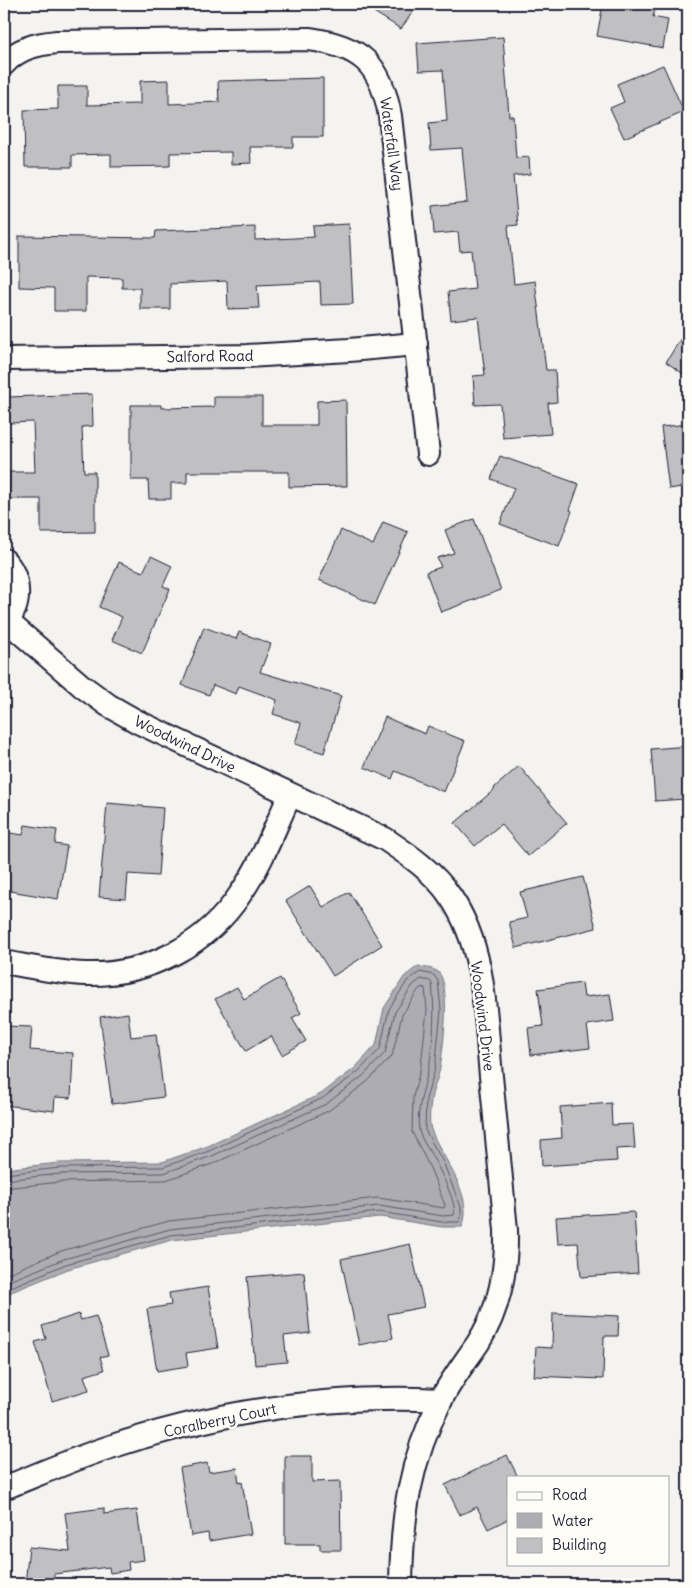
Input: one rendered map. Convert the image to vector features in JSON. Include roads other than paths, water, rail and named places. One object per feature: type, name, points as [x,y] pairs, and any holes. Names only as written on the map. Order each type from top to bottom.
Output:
[{"type":"street","name":"Waterfall Way","points":[[4,64],[22,50],[38,44],[57,42],[309,40],[329,42],[348,48],[374,68],[383,84],[390,116],[428,454]]},
{"type":"street","name":"Salford Road","points":[[4,359],[247,356],[416,344]]},
{"type":"street","points":[[4,560],[15,578],[17,593],[15,608],[5,622]]},
{"type":"street","name":"Woodwind Drive","points":[[5,622],[82,686],[108,705],[138,722],[385,839],[412,858],[440,883],[464,919],[476,955],[482,986],[506,1230],[506,1253],[504,1274],[490,1321],[441,1400],[415,1465],[407,1498],[401,1584]]},
{"type":"street","points":[[4,962],[62,972],[88,974],[119,972],[149,965],[178,952],[202,937],[224,916],[242,893],[290,795]]},
{"type":"street","name":"Coralberry Court","points":[[8,1486],[100,1450],[200,1422],[308,1403],[403,1398],[441,1400]]},
{"type":"water","points":[[418,966],[437,971],[442,977],[444,988],[443,1047],[432,1097],[430,1121],[432,1132],[461,1191],[465,1215],[462,1227],[442,1227],[380,1217],[172,1240],[68,1269],[4,1295],[4,1169],[59,1163],[162,1162],[208,1146],[321,1094],[355,1068],[376,1045],[384,1008],[404,977]]},
{"type":"water","points":[[325,1580],[338,1580],[341,1584],[308,1584]]}]
